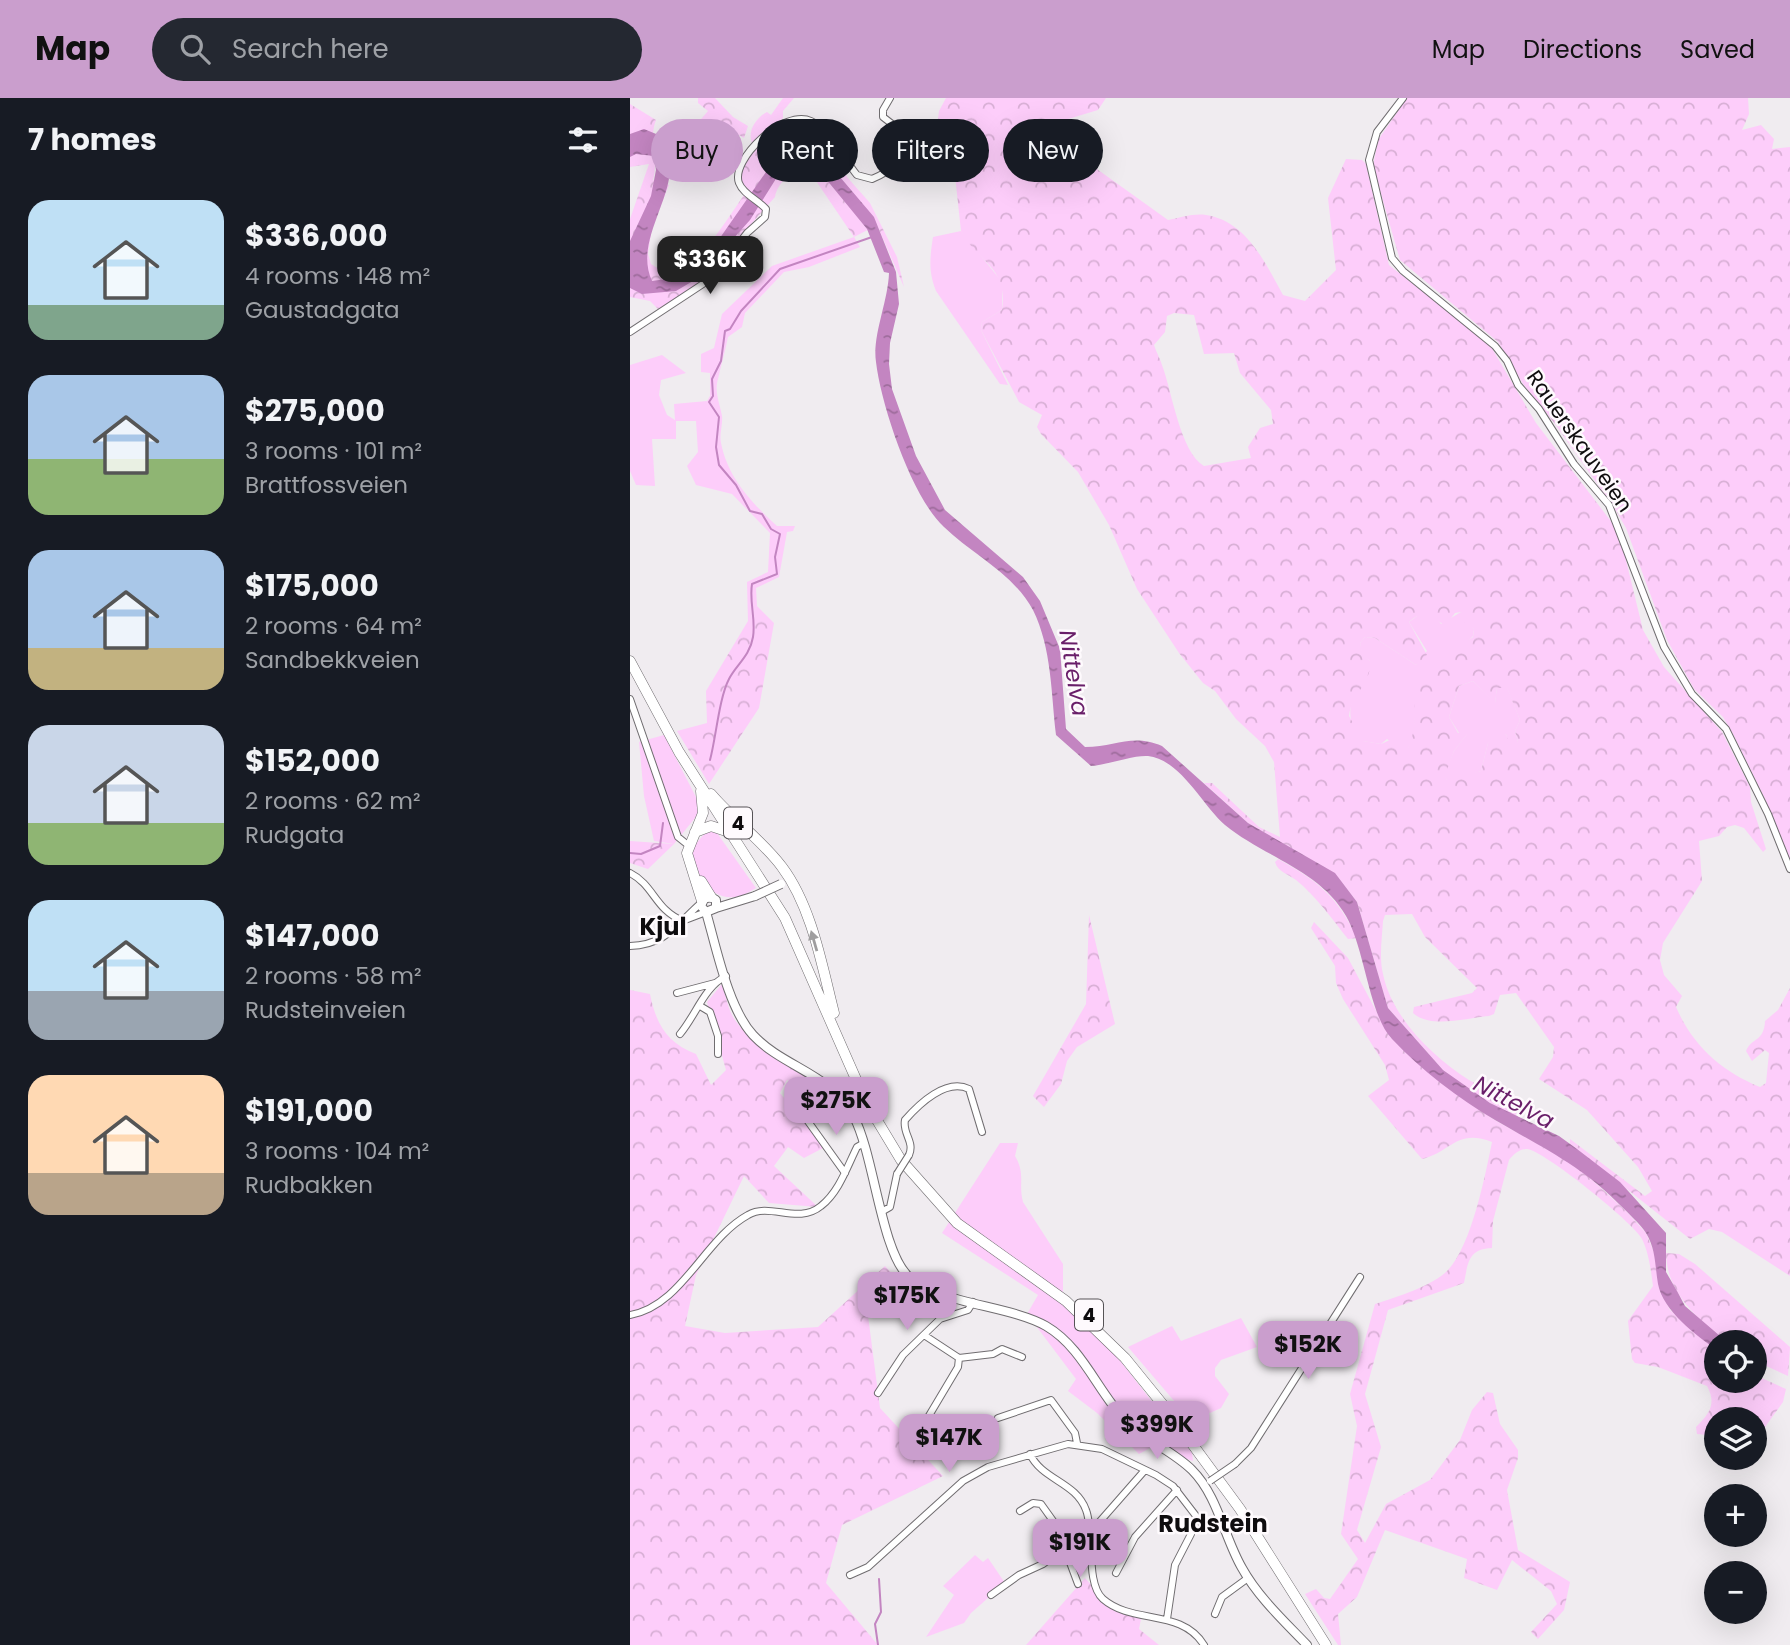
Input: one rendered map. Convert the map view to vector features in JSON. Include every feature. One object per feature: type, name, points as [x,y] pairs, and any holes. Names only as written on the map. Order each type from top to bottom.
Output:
[{"type":"highway","name":"4","points":[[630,661],[687,765],[785,918],[872,1113],[907,1169],[957,1223],[1077,1310],[1131,1365],[1240,1509],[1328,1645]]},
{"type":"highway","name":"4","points":[[687,765],[726,811],[774,857],[808,923],[839,1031]]},
{"type":"highway","name":"4","points":[[688,845],[704,813],[699,784]]},
{"type":"highway","name":"4","points":[[695,832],[711,825],[732,833]]},
{"type":"highway","points":[[688,845],[688,858],[693,873],[710,904]]},
{"type":"highway","name":"4","points":[[828,1011],[875,1111],[911,1167],[967,1225],[1068,1298],[1128,1355],[1230,1488],[1328,1645]]},
{"type":"main road","points":[[786,882],[740,901],[710,904],[714,935],[726,976],[741,1018],[750,1032],[768,1047],[830,1086],[851,1111],[864,1143],[897,1259],[907,1276],[923,1286],[1038,1322],[1060,1336],[1124,1419],[1186,1464],[1207,1483],[1223,1526],[1248,1578],[1307,1645]]},
{"type":"street","points":[[630,332],[712,278],[747,233],[765,217],[764,206],[747,192],[738,177],[743,159],[773,128],[790,118],[808,119],[823,129],[855,173],[862,178],[877,177],[899,160],[908,139],[902,130],[883,117],[890,98]]},
{"type":"street","name":"Rauerskauveien","points":[[1403,98],[1377,132],[1369,160],[1392,258],[1402,271],[1495,345],[1507,361],[1518,385],[1539,409],[1574,464],[1609,505],[1662,641],[1692,694],[1726,729],[1768,814],[1790,869]]},
{"type":"street","points":[[630,699],[678,837],[688,845]]},
{"type":"street","points":[[630,873],[644,881],[665,912],[683,921]]},
{"type":"street","points":[[630,946],[643,945],[673,933],[683,921],[710,904]]},
{"type":"street","points":[[680,1034],[716,983],[726,976]]},
{"type":"street","points":[[677,993],[716,983]]},
{"type":"street","points":[[700,1006],[710,1012],[715,1025],[718,1054]]},
{"type":"street","points":[[883,1211],[891,1207],[897,1174],[909,1155],[911,1145],[904,1127],[905,1120],[931,1096],[948,1088],[960,1086],[969,1089],[982,1132]]},
{"type":"street","points":[[809,1098],[797,1099],[797,1106],[845,1172]]},
{"type":"street","points":[[630,1315],[655,1305],[748,1214],[760,1211],[789,1215],[813,1211],[831,1196],[857,1147],[864,1143]]},
{"type":"street","points":[[1207,1483],[1235,1464],[1251,1448],[1360,1277]]},
{"type":"street","points":[[878,1393],[889,1380],[897,1362],[940,1319],[968,1310],[973,1302]]},
{"type":"street","points":[[924,1335],[959,1358],[993,1354],[1002,1349],[1022,1357]]},
{"type":"street","points":[[927,1419],[958,1367],[959,1358]]},
{"type":"street","points":[[998,1418],[1051,1400],[1075,1433],[1077,1443]]},
{"type":"street","points":[[850,1575],[868,1567],[964,1481],[988,1468],[1030,1454],[1077,1443],[1102,1450],[1145,1470],[1177,1490],[1203,1525],[1210,1528],[1223,1526]]},
{"type":"street","points":[[1030,1454],[1039,1468],[1077,1494],[1088,1514],[1093,1529],[1094,1583],[1099,1595],[1124,1610],[1167,1619],[1189,1628],[1204,1645]]},
{"type":"street","points":[[991,1595],[1018,1575],[1043,1564],[1065,1546],[1093,1529],[1145,1470]]},
{"type":"street","points":[[1116,1573],[1135,1537],[1177,1490]]},
{"type":"street","points":[[1020,1511],[1037,1501],[1041,1504],[1056,1525],[1078,1584]]},
{"type":"street","points":[[1167,1619],[1175,1565],[1191,1534]]},
{"type":"street","points":[[1215,1614],[1222,1597],[1248,1578]]},
{"type":"green space","points":[[698,98],[715,98],[736,119],[701,119],[708,111],[698,103]]},
{"type":"green space","points":[[783,98],[794,98],[783,111],[782,119],[758,119],[767,112],[771,115]]},
{"type":"green space","points":[[946,98],[1106,98],[1098,110],[1068,119],[1003,119],[1003,182],[1103,182],[1103,173],[1168,220],[1192,215],[1220,219],[1232,225],[1253,245],[1283,295],[1305,301],[1336,270],[1328,198],[1346,159],[1362,160],[1366,164],[1389,265],[1490,345],[1536,423],[1613,524],[1624,552],[1643,630],[1664,667],[1722,732],[1750,787],[1751,802],[1766,849],[1763,852],[1744,828],[1735,825],[1727,827],[1719,836],[1699,841],[1702,881],[1663,943],[1660,960],[1664,975],[1682,996],[1676,1007],[1691,1034],[1721,1065],[1760,1087],[1766,1083],[1769,1053],[1765,1050],[1752,1061],[1746,1051],[1760,1036],[1765,1021],[1778,1010],[1790,988],[1790,1276],[1722,1232],[1709,1229],[1690,1239],[1570,1144],[1570,1139],[1645,1196],[1652,1191],[1638,1167],[1587,1110],[1539,1079],[1553,1057],[1554,1047],[1516,993],[1500,995],[1494,1014],[1489,1016],[1439,1022],[1420,1018],[1413,1013],[1414,1007],[1472,993],[1477,988],[1425,937],[1412,914],[1385,915],[1382,968],[1388,990],[1405,1021],[1428,1048],[1455,1071],[1502,1098],[1518,1113],[1514,1116],[1472,1093],[1443,1070],[1388,1008],[1357,902],[1335,874],[1248,823],[1204,783],[1212,783],[1259,827],[1280,837],[1274,762],[1265,746],[1236,719],[1215,691],[1203,683],[1179,653],[1137,589],[1109,525],[1078,472],[1041,434],[1037,427],[1042,415],[1019,402],[981,330],[982,322],[1002,310],[1003,295],[996,274],[961,231],[956,182],[989,182],[989,119],[938,119]],"holes":[[[1174,313],[1194,315],[1204,354],[1234,353],[1240,373],[1271,410],[1273,424],[1260,428],[1248,447],[1251,458],[1204,466],[1196,459],[1183,435],[1154,345],[1165,332],[1167,316]],[[1461,612],[1463,621],[1474,629],[1473,637],[1437,663],[1423,679],[1415,699],[1413,730],[1408,748],[1400,748],[1392,739],[1381,744],[1363,741],[1349,716],[1353,701],[1370,669],[1370,661],[1363,655],[1360,643],[1365,637],[1375,638],[1416,665],[1427,655],[1409,622],[1424,615],[1446,625],[1455,613]],[[1473,681],[1495,704],[1497,688],[1507,688],[1520,720],[1515,731],[1518,742],[1511,745],[1504,731],[1497,732],[1488,743],[1481,771],[1447,780],[1445,775],[1454,751],[1468,733],[1458,733],[1449,717],[1459,686]]]},
{"type":"green space","points":[[1407,98],[1748,98],[1749,114],[1742,130],[1761,125],[1774,139],[1772,149],[1790,147],[1790,864],[1765,799],[1733,734],[1723,717],[1694,689],[1667,640],[1626,528],[1615,509],[1523,384],[1498,342],[1400,260],[1373,166],[1378,140]]},
{"type":"green space","points":[[630,104],[654,119],[651,119],[651,182],[669,185],[652,227],[648,254],[651,264],[665,270],[679,268],[693,260],[718,232],[747,191],[742,182],[744,160],[757,147],[757,182],[782,182],[775,197],[737,240],[717,268],[704,281],[658,309],[650,301],[630,297],[630,219],[649,164],[630,167]]},
{"type":"green space","points":[[756,121],[755,144],[752,143],[751,134]]},
{"type":"green space","points":[[743,123],[748,126],[743,137]]},
{"type":"green space","points":[[817,182],[851,182],[870,203],[897,257],[904,287],[877,225],[854,237]]},
{"type":"green space","points":[[961,231],[1002,282],[1002,310],[982,322],[981,330],[1008,385],[1000,384],[933,284],[930,264],[933,237]]},
{"type":"green space","points":[[854,237],[860,247],[809,267],[784,272],[745,313],[742,327],[728,337],[717,389],[722,416],[721,440],[724,456],[742,489],[767,517],[777,526],[795,526],[793,531],[787,532],[779,577],[756,588],[757,606],[748,622],[747,582],[768,572],[770,533],[732,494],[696,485],[687,466],[698,452],[696,421],[676,421],[676,439],[652,439],[655,486],[636,485],[630,471],[630,365],[662,355],[686,373],[661,380],[659,395],[667,415],[675,420],[674,404],[707,401],[710,396],[710,373],[701,372],[701,354],[714,348],[722,314],[772,266]]},
{"type":"green space","points":[[757,606],[774,623],[759,708],[709,784],[677,731],[707,723],[706,691]]},
{"type":"green space","points":[[1461,612],[1474,629],[1473,636],[1416,696],[1414,738],[1408,748],[1400,749],[1387,739],[1381,744],[1362,741],[1351,720],[1350,710],[1370,661],[1362,655],[1360,643],[1365,637],[1375,638],[1416,665],[1427,651],[1409,622],[1420,614],[1435,616],[1441,624]]},
{"type":"green space","points":[[1473,681],[1495,703],[1497,688],[1507,687],[1520,720],[1515,731],[1518,742],[1514,746],[1508,744],[1506,734],[1488,743],[1481,771],[1453,781],[1447,780],[1444,775],[1454,751],[1467,734],[1459,733],[1449,717],[1459,686]]},
{"type":"green space","points":[[664,735],[698,801],[699,813],[674,844],[654,841],[644,796],[639,742]]},
{"type":"green space","points":[[707,831],[717,833],[756,888],[736,897],[726,897],[710,889],[695,866],[692,848]]},
{"type":"green space","points":[[630,841],[674,844],[648,869],[630,863]]},
{"type":"green space","points":[[1278,859],[1315,883],[1334,900],[1357,938],[1348,939],[1310,893],[1278,868],[1275,862]]},
{"type":"green space","points":[[1089,915],[1115,1024],[1077,1047],[1067,1061],[1061,1084],[1044,1107],[1033,1096],[1086,1004]]},
{"type":"green space","points":[[1314,922],[1348,958],[1390,1037],[1446,1086],[1493,1119],[1577,1166],[1626,1211],[1646,1233],[1655,1255],[1659,1288],[1670,1310],[1704,1339],[1704,1385],[1658,1367],[1635,1363],[1632,1359],[1628,1321],[1653,1286],[1642,1239],[1623,1218],[1568,1174],[1551,1161],[1527,1149],[1519,1151],[1509,1160],[1493,1221],[1492,1248],[1478,1251],[1470,1258],[1464,1283],[1388,1310],[1365,1394],[1381,1447],[1357,1530],[1365,1543],[1386,1504],[1430,1480],[1460,1440],[1472,1410],[1487,1392],[1493,1393],[1500,1424],[1518,1450],[1518,1458],[1507,1490],[1518,1550],[1570,1582],[1564,1610],[1538,1639],[1531,1632],[1557,1604],[1551,1591],[1512,1560],[1497,1590],[1464,1578],[1467,1559],[1385,1530],[1357,1597],[1338,1614],[1341,1645],[1338,1645],[1305,1594],[1316,1589],[1324,1598],[1330,1599],[1358,1559],[1341,1534],[1357,1426],[1350,1394],[1375,1304],[1414,1290],[1448,1270],[1471,1227],[1492,1142],[1480,1138],[1462,1139],[1422,1159],[1368,1096],[1389,1080],[1385,1065],[1343,999],[1336,983],[1335,966],[1311,928]]},
{"type":"green space","points":[[722,984],[733,1016],[745,1032],[769,1052],[834,1096],[828,1116],[813,1094],[787,1080],[780,1093],[825,1147],[804,1158],[788,1147],[774,1166],[818,1207],[769,1203],[744,1176],[696,1275],[685,1326],[725,1333],[818,1327],[885,1266],[899,1281],[867,1308],[880,1408],[943,1476],[842,1525],[826,1583],[878,1645],[630,1645],[630,990],[650,994],[664,1031],[677,1044],[696,1054],[711,1085],[726,1070],[707,1002]]},
{"type":"green space","points":[[1000,1143],[1018,1143],[1015,1156],[1021,1174],[1023,1202],[1063,1264],[1063,1304],[1118,1358],[1192,1453],[1193,1461],[1152,1447],[1139,1454],[1097,1413],[1068,1391],[1076,1379],[1027,1314],[1038,1295],[942,1233]]},
{"type":"green space","points":[[1666,1253],[1679,1254],[1695,1264],[1790,1347],[1788,1376],[1767,1366],[1767,1330],[1712,1330],[1678,1293],[1668,1268]]},
{"type":"green space","points":[[1241,1318],[1257,1347],[1221,1360],[1215,1368],[1215,1376],[1229,1394],[1221,1408],[1210,1413],[1188,1403],[1181,1409],[1128,1347],[1172,1326],[1181,1341]]},
{"type":"green space","points":[[1767,1380],[1786,1389],[1783,1402],[1767,1424],[1767,1407],[1710,1407],[1710,1393],[1767,1393]]},
{"type":"green space","points":[[1704,1418],[1704,1435],[1697,1434],[1696,1427]]},
{"type":"green space","points":[[975,1555],[983,1562],[988,1558],[1005,1583],[971,1613],[964,1623],[926,1637],[954,1595],[943,1586]]},
{"type":"green space","points":[[1085,1578],[1114,1610],[1141,1619],[1139,1629],[1159,1645],[1026,1645]]},
{"type":"water","name":"Nittelva","points":[[644,129],[651,132],[651,156],[636,154],[630,157],[630,134]]},
{"type":"water","name":"Nittelva","points":[[654,182],[668,182],[649,245],[647,263],[652,281],[681,277],[692,272],[693,267],[715,245],[759,182],[774,182],[750,220],[698,278],[676,291],[642,294],[630,288],[630,241],[651,196]]},
{"type":"water","name":"Nittelva","points":[[828,182],[844,182],[874,217],[896,272],[899,304],[890,343],[889,364],[892,389],[916,456],[945,510],[1023,577],[1040,601],[1060,649],[1066,729],[1085,747],[1133,741],[1162,746],[1248,823],[1335,873],[1357,902],[1388,1008],[1443,1070],[1490,1103],[1559,1136],[1620,1182],[1666,1233],[1666,1272],[1685,1306],[1713,1330],[1704,1330],[1704,1340],[1690,1330],[1666,1304],[1658,1284],[1649,1239],[1634,1219],[1592,1180],[1561,1158],[1481,1112],[1454,1093],[1415,1062],[1392,1039],[1384,1028],[1372,998],[1358,946],[1346,916],[1322,887],[1225,825],[1181,774],[1160,759],[1142,756],[1091,766],[1056,735],[1047,656],[1033,610],[1015,585],[955,537],[932,513],[900,450],[884,402],[875,352],[889,273],[884,272],[867,229]]},
{"type":"waterway","points":[[710,760],[726,687],[749,650],[753,637],[752,584],[777,574],[775,557],[780,534],[771,529],[762,514],[750,511],[736,485],[719,465],[716,447],[719,417],[709,402],[713,396],[712,379],[721,361],[725,331],[730,329],[741,311],[780,269],[872,237]]},
{"type":"waterway","points":[[630,853],[641,854],[660,846],[663,823]]},
{"type":"waterway","points":[[878,1645],[875,1624],[881,1612],[879,1579]]},
{"type":"district","name":"Kjul","points":[[663,926]]},
{"type":"district","name":"Rudstein","points":[[1213,1523]]}]
